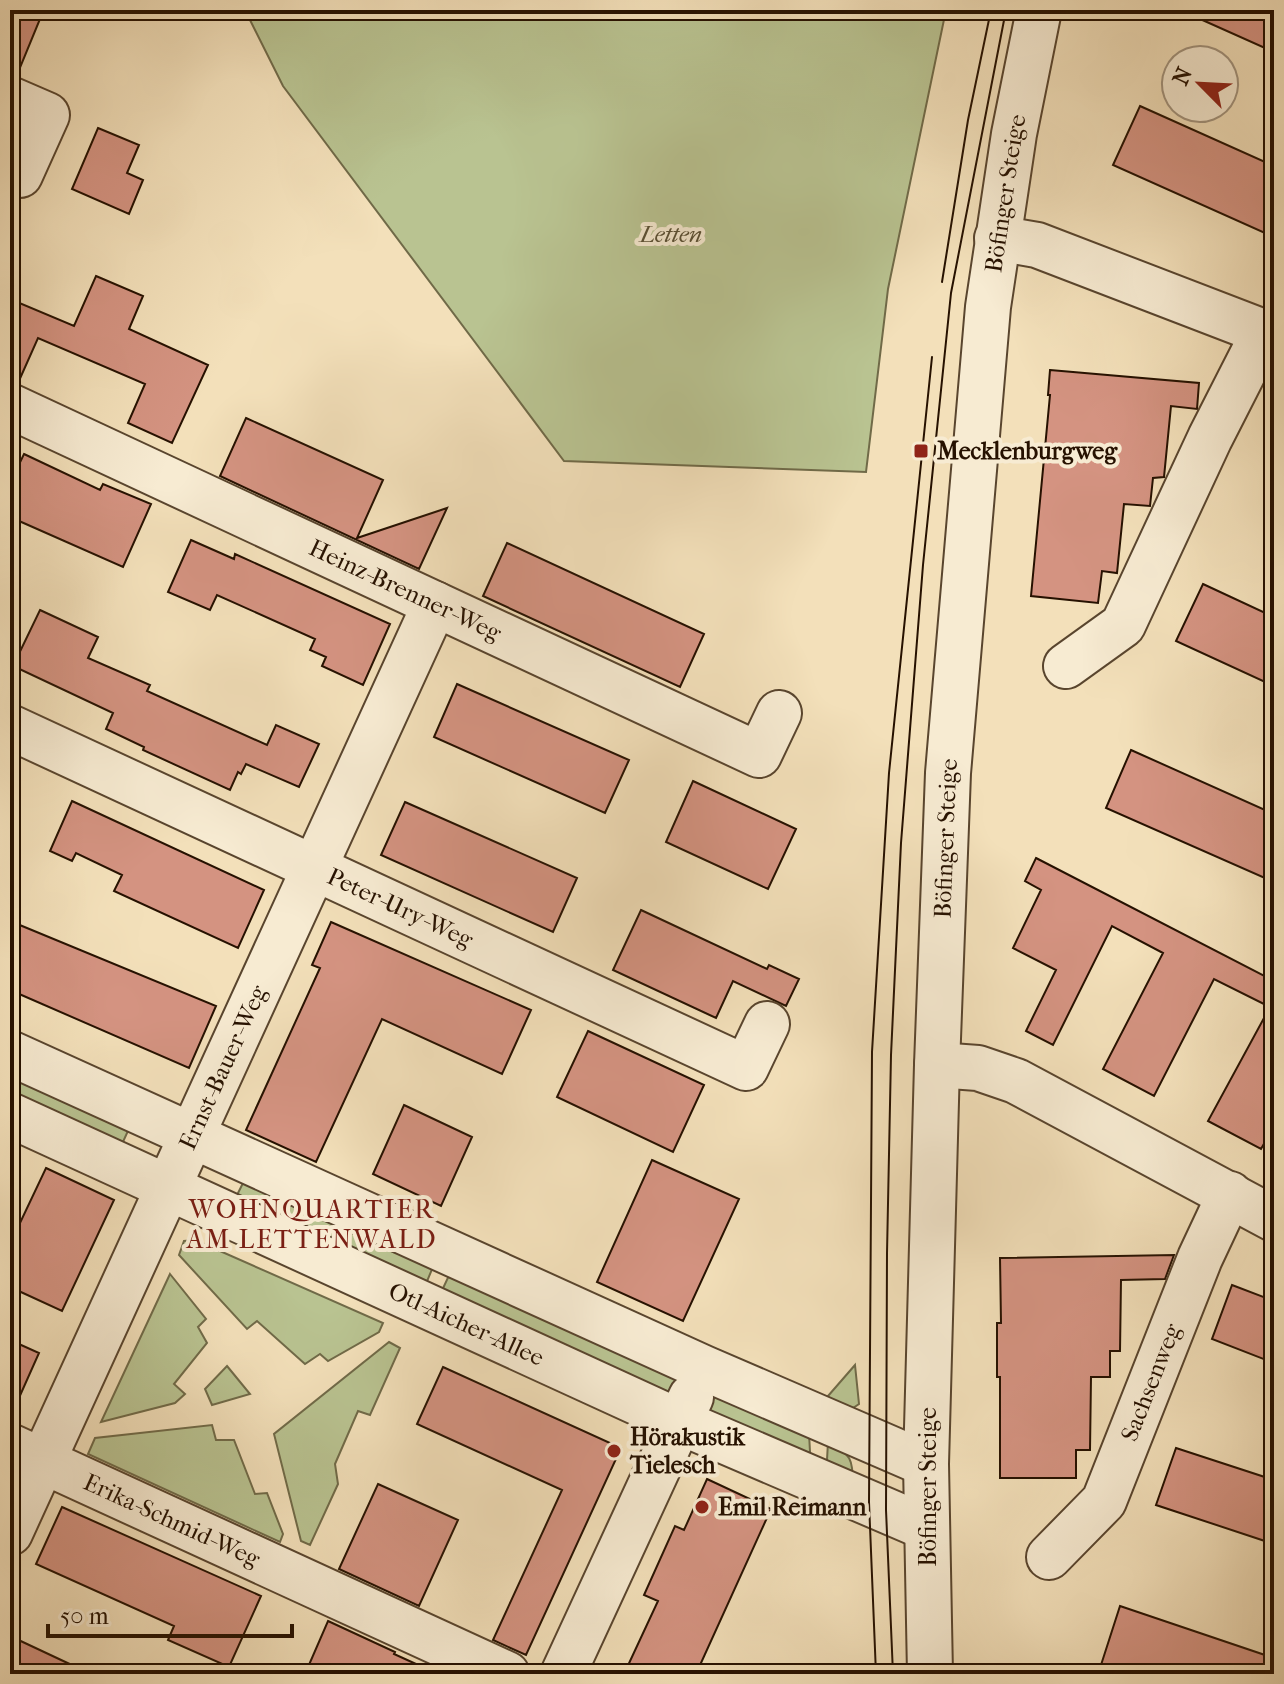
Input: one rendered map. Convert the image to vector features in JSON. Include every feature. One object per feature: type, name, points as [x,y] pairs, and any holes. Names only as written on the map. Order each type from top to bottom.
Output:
[{"type":"street","name":"Böfinger Steige","points":[[930,1674],[926,1464],[948,773],[988,307],[1014,134],[1039,10]]},
{"type":"street","points":[[10,99],[47,115],[20,175]]},
{"type":"street","points":[[997,238],[1037,245],[1269,334],[1192,476],[1123,625],[1066,666]]},
{"type":"street","name":"Heinz-Brenner-Weg","points":[[10,406],[759,755],[779,713]]},
{"type":"street","name":"Ernst-Bauer-Weg","points":[[10,1533],[26,1453],[168,1188],[435,604]]},
{"type":"street","name":"Peter-Ury-Weg","points":[[10,727],[746,1068],[767,1024]]},
{"type":"street","points":[[10,1053],[704,1368],[926,1464]]},
{"type":"street","points":[[937,1065],[978,1068],[1016,1081],[1274,1219]]},
{"type":"street","name":"Otl-Aicher-Allee","points":[[10,1115],[680,1422],[927,1528]]},
{"type":"street","name":"Sachsenweg","points":[[1049,1557],[1104,1501],[1200,1258],[1230,1194]]},
{"type":"street","points":[[563,1674],[704,1368]]},
{"type":"street","name":"Erika-Schmid-Weg","points":[[26,1453],[507,1674]]},
{"type":"green space","name":"Letten","points":[[245,10],[946,10],[888,289],[866,472],[564,461],[283,86]]},
{"type":"green space","points":[[10,1067],[132,1122],[118,1153],[10,1105]]},
{"type":"green space","points":[[246,1177],[435,1262],[423,1291],[232,1205]]},
{"type":"green space","points":[[195,1240],[383,1323],[379,1332],[328,1361],[320,1354],[305,1364],[257,1321],[247,1329],[179,1255],[184,1241]]},
{"type":"green space","points":[[452,1269],[679,1374],[665,1404],[438,1299]]},
{"type":"green space","points":[[170,1274],[206,1319],[198,1327],[207,1343],[174,1384],[185,1394],[175,1403],[101,1422]]},
{"type":"green space","points":[[389,1342],[400,1348],[370,1415],[358,1411],[335,1464],[338,1484],[310,1545],[301,1541],[274,1434]]},
{"type":"green space","points":[[855,1365],[859,1404],[844,1414],[826,1407],[828,1396]]},
{"type":"green space","points":[[227,1366],[250,1394],[212,1405],[205,1389]]},
{"type":"green space","points":[[710,1389],[809,1433],[811,1471],[698,1419]]},
{"type":"green space","points":[[212,1425],[216,1440],[234,1440],[255,1494],[267,1493],[283,1534],[280,1542],[88,1454],[95,1438]]},
{"type":"green space","points":[[828,1442],[849,1458],[853,1485],[826,1478]]},
{"type":"building","points":[[10,10],[20,10],[40,19],[17,75],[10,74]]},
{"type":"building","points":[[1180,10],[1274,10],[1274,52]]},
{"type":"building","points":[[1140,106],[1160,115],[1160,124],[1180,124],[1274,166],[1274,237],[1113,165]]},
{"type":"building","points":[[98,128],[139,145],[127,173],[143,180],[129,214],[72,189]]},
{"type":"building","points":[[96,276],[143,296],[129,329],[208,365],[172,443],[128,423],[145,384],[38,338],[18,383],[10,381],[10,299],[74,326]]},
{"type":"building","points":[[1050,370],[1199,383],[1197,409],[1171,406],[1164,477],[1153,478],[1150,506],[1124,504],[1117,573],[1102,571],[1098,603],[1031,596]]},
{"type":"building","points":[[246,418],[383,480],[357,538],[447,508],[419,569],[220,476]]},
{"type":"building","points":[[24,454],[100,490],[103,484],[151,504],[123,567],[10,517],[10,483]]},
{"type":"building","points":[[191,540],[234,559],[235,554],[390,624],[363,685],[322,666],[326,657],[310,650],[315,639],[217,595],[210,610],[168,592]]},
{"type":"building","points":[[507,543],[704,634],[680,687],[483,596]]},
{"type":"building","points":[[1203,584],[1274,617],[1274,686],[1176,641]]},
{"type":"building","points":[[40,610],[98,637],[88,658],[150,685],[147,691],[267,745],[276,725],[319,744],[299,787],[246,764],[241,774],[238,772],[230,790],[143,750],[144,747],[106,729],[113,713],[13,666]]},
{"type":"building","points":[[457,684],[629,760],[605,813],[434,737]]},
{"type":"building","points":[[1131,750],[1274,814],[1274,882],[1106,808]]},
{"type":"building","points":[[693,781],[796,829],[768,889],[666,842]]},
{"type":"building","points":[[72,801],[264,890],[238,948],[114,891],[122,875],[76,853],[72,861],[50,851]]},
{"type":"building","points":[[405,802],[577,878],[553,932],[381,855]]},
{"type":"building","points":[[1036,858],[1274,981],[1274,1126],[1261,1149],[1208,1121],[1270,1007],[1214,979],[1154,1096],[1103,1069],[1163,953],[1112,926],[1053,1045],[1026,1031],[1056,970],[1013,948],[1041,890],[1025,881]]},
{"type":"building","points":[[641,910],[767,969],[769,965],[799,979],[786,1006],[733,981],[716,1018],[613,970]]},
{"type":"building","points":[[10,921],[216,1006],[189,1068],[10,990]]},
{"type":"building","points":[[331,922],[531,1010],[502,1074],[382,1019],[316,1162],[246,1130],[320,968],[312,965]]},
{"type":"building","points":[[588,1031],[704,1085],[673,1152],[557,1097]]},
{"type":"building","points":[[404,1105],[472,1137],[441,1206],[373,1174]]},
{"type":"building","points":[[652,1160],[739,1199],[683,1321],[597,1282]]},
{"type":"building","points":[[46,1168],[114,1200],[62,1311],[10,1287],[10,1244]]},
{"type":"building","points":[[1174,1255],[1165,1279],[1121,1280],[1120,1351],[1110,1351],[1110,1377],[1091,1377],[1090,1450],[1076,1450],[1076,1478],[1000,1478],[997,1323],[1001,1323],[1000,1258]]},
{"type":"building","points":[[1232,1285],[1274,1301],[1274,1363],[1212,1339]]},
{"type":"building","points":[[10,1340],[39,1353],[10,1418]]},
{"type":"building","points":[[443,1367],[621,1448],[526,1655],[493,1640],[562,1490],[417,1424]]},
{"type":"building","points":[[1176,1448],[1274,1480],[1274,1544],[1156,1505]]},
{"type":"building","points":[[707,1479],[771,1509],[696,1674],[624,1674],[658,1601],[644,1595],[675,1526],[684,1530]]},
{"type":"building","points":[[378,1484],[458,1520],[419,1606],[339,1569]]},
{"type":"building","points":[[62,1507],[261,1596],[229,1667],[168,1640],[174,1626],[36,1564]]},
{"type":"building","points":[[1120,1606],[1274,1658],[1274,1674],[1129,1674],[1101,1665]]},
{"type":"building","points":[[328,1621],[395,1652],[438,1674],[305,1674]]},
{"type":"building","points":[[10,1636],[91,1674],[10,1674]]},
{"type":"tram line","points":[[942,282],[968,120],[991,10]]},
{"type":"tram line","points":[[893,1674],[886,1510],[887,1253],[891,1055],[901,843],[923,565],[951,293],[1006,10]]},
{"type":"tram line","points":[[876,1674],[869,1502],[872,1052],[889,773],[932,357]]},
{"type":"place","name":"Mecklenburgweg","points":[[921,451]]},
{"type":"place","name":"Hörakustik Tielesch","points":[[614,1451]]},
{"type":"place","name":"Emil Reimann","points":[[702,1507]]},
{"type":"district","name":"WOHNQUARTIER AM LETTENWALD","points":[[312,1224]]}]
